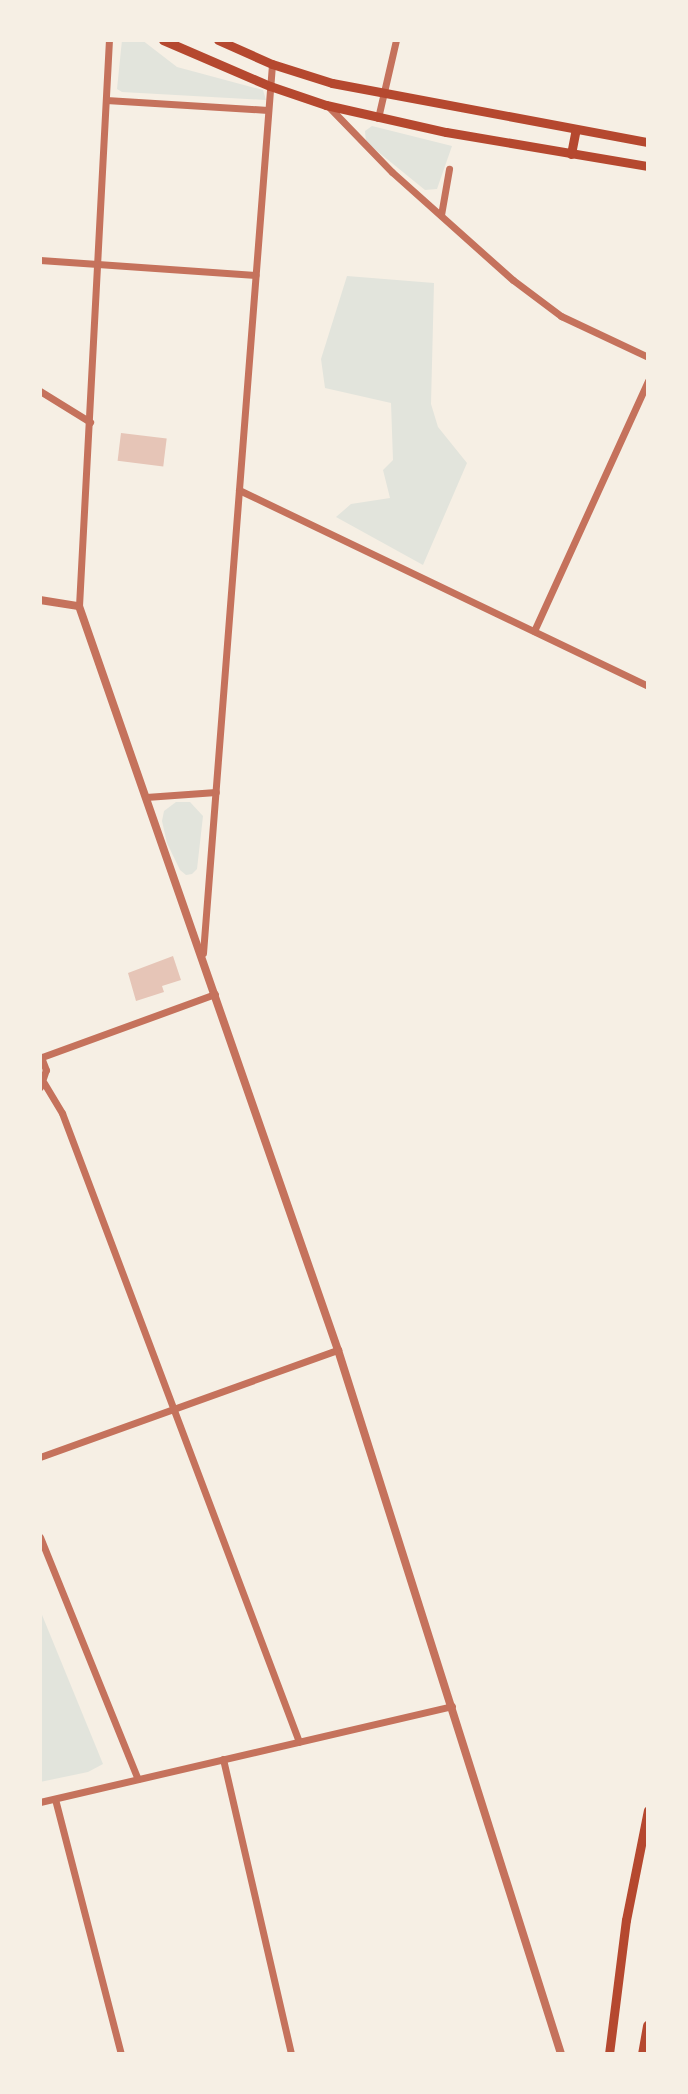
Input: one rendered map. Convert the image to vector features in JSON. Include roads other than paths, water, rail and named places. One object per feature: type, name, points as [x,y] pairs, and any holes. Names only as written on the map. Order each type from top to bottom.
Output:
[{"type":"highway","points":[[643,2054],[648,2025]]},
{"type":"main road","points":[[163,40],[270,86],[326,105],[378,118],[648,166]]},
{"type":"main road","points":[[218,40],[272,64],[383,95],[648,142]]},
{"type":"main road","points":[[571,154],[576,129]]},
{"type":"main road","points":[[609,2054],[626,1920],[648,1810]]},
{"type":"street","points":[[109,40],[79,606],[203,953],[338,1350],[561,2054]]},
{"type":"street","points":[[378,118],[396,40]]},
{"type":"street","points":[[203,953],[272,64]]},
{"type":"street","points":[[106,100],[268,110]]},
{"type":"street","points":[[326,105],[392,172],[513,280],[561,316],[648,357]]},
{"type":"street","points":[[441,215],[449,169]]},
{"type":"street","points":[[40,260],[255,275]]},
{"type":"street","points":[[534,631],[648,381]]},
{"type":"street","points":[[40,391],[90,422]]},
{"type":"street","points":[[239,490],[648,686]]},
{"type":"street","points":[[40,600],[79,606]]},
{"type":"street","points":[[146,797],[216,792]]},
{"type":"street","points":[[215,994],[41,1057],[46,1070],[42,1085],[62,1113],[299,1742]]},
{"type":"street","points":[[40,1457],[338,1350]]},
{"type":"street","points":[[40,1537],[138,1779]]},
{"type":"street","points":[[40,1802],[452,1706]]},
{"type":"street","points":[[223,1759],[291,2054]]},
{"type":"street","points":[[55,1799],[121,2054]]}]
